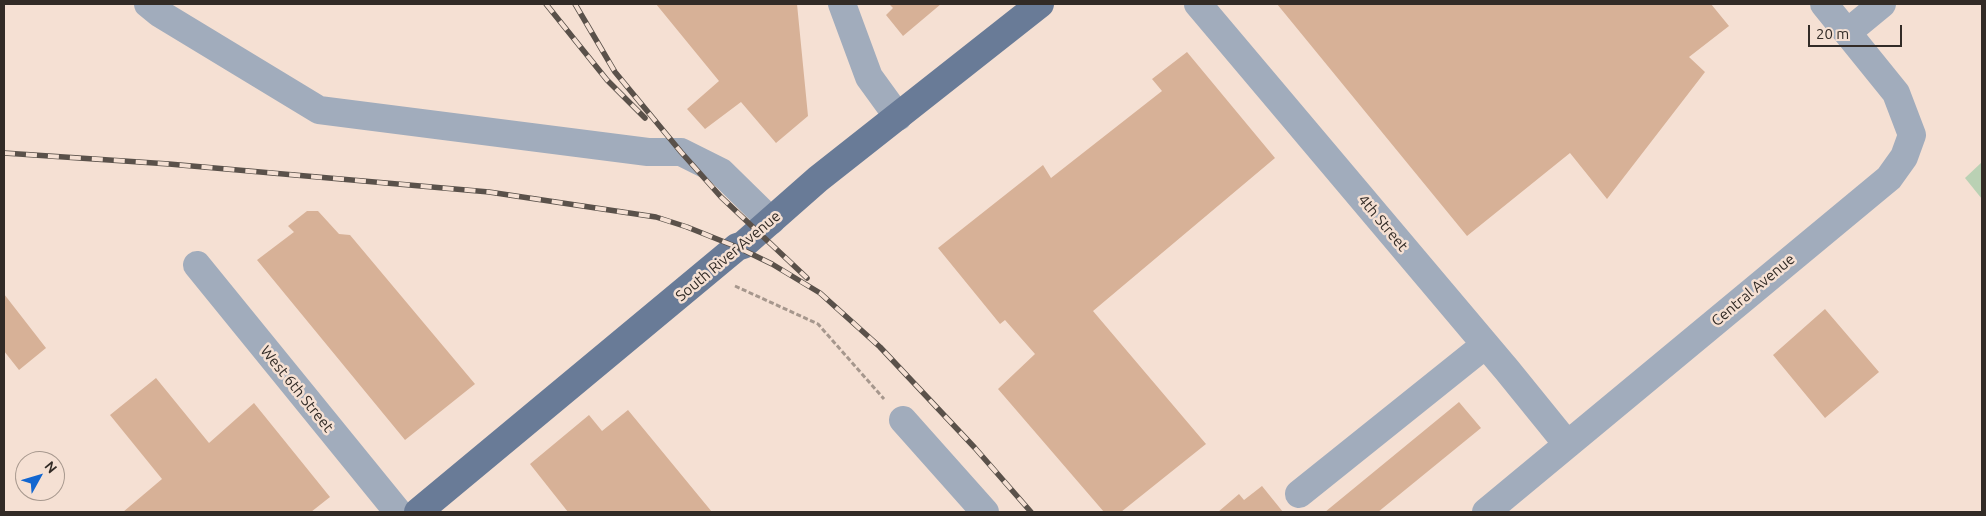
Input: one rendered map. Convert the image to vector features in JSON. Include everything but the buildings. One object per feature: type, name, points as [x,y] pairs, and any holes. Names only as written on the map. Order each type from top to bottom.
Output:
[{"type":"main road","name":"South River Avenue","points":[[418,512],[818,179],[1040,4]]},
{"type":"street","points":[[148,4],[319,110],[648,152],[681,152],[721,172],[771,220]]},
{"type":"street","points":[[842,4],[869,77],[898,117]]},
{"type":"street","name":"4th Street","points":[[1198,4],[1567,444]]},
{"type":"street","name":"Central Avenue","points":[[1486,512],[1889,178],[1904,157],[1912,135],[1896,94],[1824,4]]},
{"type":"street","points":[[1848,32],[1882,4]]},
{"type":"street","name":"West 6th Street","points":[[197,265],[398,512]]},
{"type":"street","points":[[1299,494],[1485,345]]},
{"type":"street","points":[[903,420],[985,512]]},
{"type":"path","points":[[707,273],[818,324],[903,420]]},
{"type":"green space","points":[[1982,162],[1982,199],[1965,178]]},
{"type":"railway","points":[[546,4],[607,80],[645,118]]},
{"type":"railway","points":[[575,4],[615,72],[681,152],[721,197],[807,278]]},
{"type":"railway","points":[[4,153],[169,164],[489,192],[656,217],[687,227],[737,247],[772,264],[820,293],[880,347],[975,448],[1031,512]]}]
